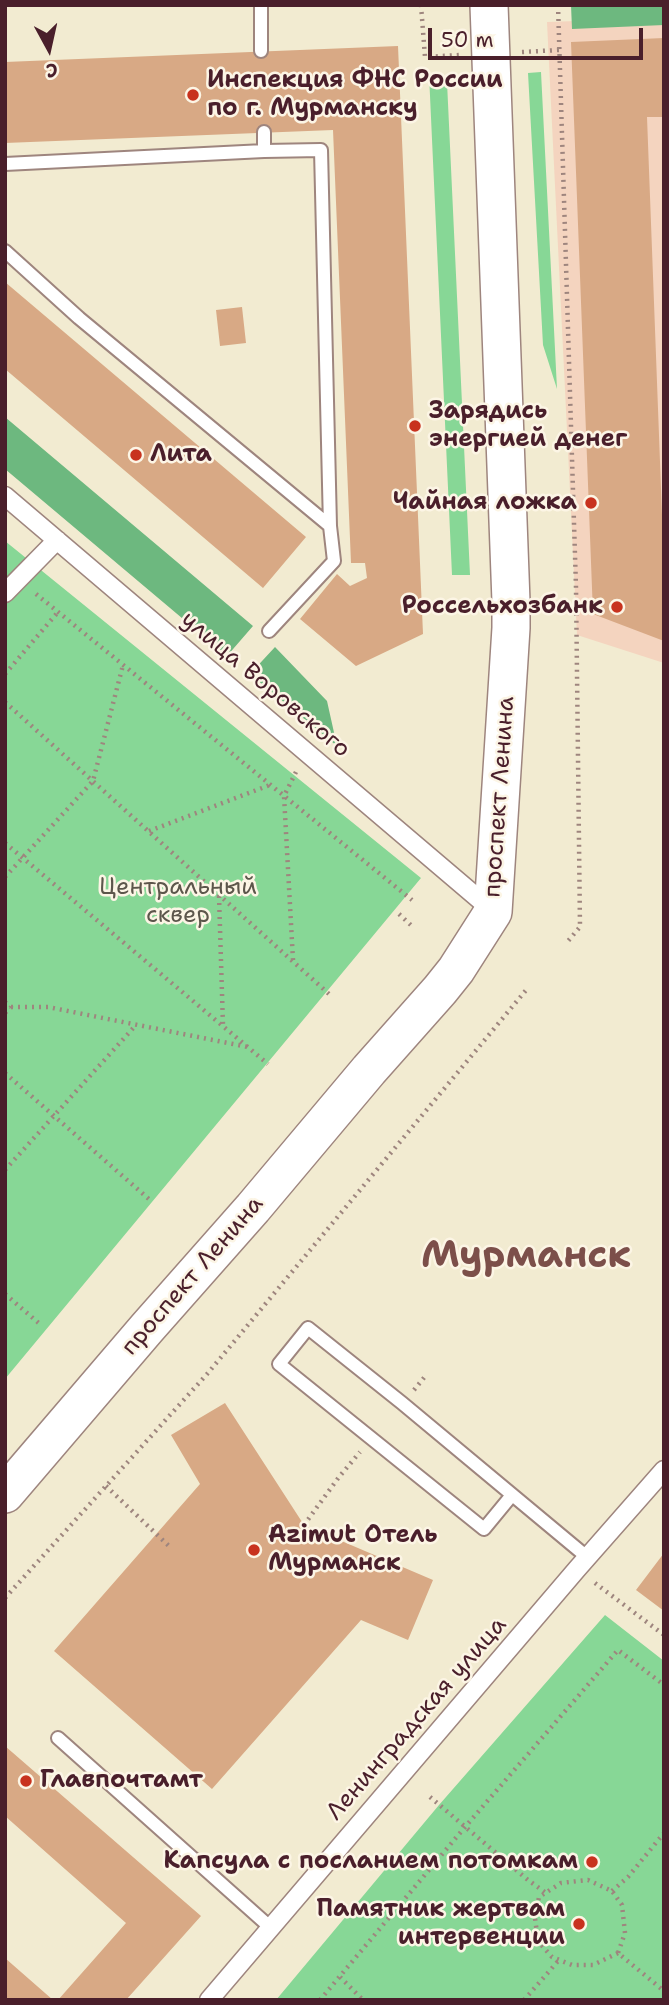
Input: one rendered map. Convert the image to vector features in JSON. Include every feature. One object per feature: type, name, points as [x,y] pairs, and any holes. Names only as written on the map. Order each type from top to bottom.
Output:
[{"type":"main road","name":"проспект Ленина","points":[[5,1494],[440,990],[493,912],[511,602],[489,5]]},
{"type":"street","name":"улица Воровского","points":[[5,496],[493,912]]},
{"type":"street","points":[[5,593],[57,540]]},
{"type":"street","name":"Ленинградская улица","points":[[209,2000],[664,1470]]},
{"type":"lane","points":[[261,5],[261,51]]},
{"type":"lane","points":[[264,132],[264,151]]},
{"type":"lane","points":[[5,164],[321,150],[330,526],[334,561],[269,631]]},
{"type":"lane","points":[[5,251],[89,327],[330,526]]},
{"type":"lane","points":[[512,1495],[484,1529],[279,1364],[308,1328],[512,1495],[582,1563]]},
{"type":"lane","points":[[58,1738],[271,1928]]},
{"type":"path","points":[[421,5],[425,57]]},
{"type":"path","points":[[558,5],[576,587],[579,927],[568,941]]},
{"type":"path","points":[[18,579],[412,900]]},
{"type":"path","points":[[5,674],[58,612]]},
{"type":"path","points":[[5,877],[93,781],[123,665]]},
{"type":"path","points":[[5,702],[329,994]]},
{"type":"path","points":[[293,961],[284,796],[307,753]]},
{"type":"path","points":[[149,831],[270,785]]},
{"type":"path","points":[[5,843],[268,1064]]},
{"type":"path","points":[[219,895],[223,1026]]},
{"type":"path","points":[[400,914],[414,928]]},
{"type":"path","points":[[5,1598],[208,1373],[527,989]]},
{"type":"path","points":[[5,1002],[11,1007],[48,1007],[249,1048]]},
{"type":"path","points":[[5,1013],[11,1007]]},
{"type":"path","points":[[5,1170],[136,1025]]},
{"type":"path","points":[[5,1073],[150,1200]]},
{"type":"path","points":[[5,1294],[41,1325]]},
{"type":"path","points":[[304,1525],[371,1438]]},
{"type":"path","points":[[106,1486],[171,1548]]},
{"type":"path","points":[[582,1563],[664,1635]]},
{"type":"path","points":[[320,2000],[465,1826],[618,1650],[664,1685]]},
{"type":"path","points":[[430,1797],[528,1880],[546,1892]]},
{"type":"path","points":[[612,1891],[628,1877],[664,1833]]},
{"type":"path","points":[[588,1880],[612,1891],[622,1905],[625,1933],[618,1953],[593,1965],[572,1965],[551,1957],[538,1941],[535,1918],[539,1897],[561,1883],[588,1880]]},
{"type":"path","points":[[618,1953],[664,1991]]},
{"type":"path","points":[[524,2000],[559,1960]]},
{"type":"path","points":[[340,1977],[363,2000]]},
{"type":"shaded area","points":[[664,18],[664,663],[577,635],[547,22]]},
{"type":"green space","points":[[571,5],[664,5],[664,25],[572,29]]},
{"type":"green space","points":[[541,72],[557,389],[543,345],[528,73]]},
{"type":"green space","points":[[429,74],[447,82],[470,575],[452,575]]},
{"type":"green space","points":[[5,417],[253,626],[227,656],[5,469]]},
{"type":"green space","name":"Центральный сквер","points":[[5,541],[421,878],[5,1379]]},
{"type":"green space","points":[[275,647],[327,701],[337,746],[250,674]]},
{"type":"green space","points":[[605,1615],[664,1661],[664,2000],[276,2000],[439,1805]]},
{"type":"building","points":[[664,38],[664,117],[647,117],[664,568],[664,641],[593,614],[571,42]]},
{"type":"building","points":[[398,46],[423,634],[356,666],[300,619],[337,574],[350,586],[367,578],[365,563],[351,563],[333,130],[5,143],[5,62]]},
{"type":"building","points":[[5,282],[306,537],[263,588],[5,369]]},
{"type":"building","points":[[242,307],[246,343],[220,346],[216,310]]},
{"type":"building","points":[[225,1403],[304,1525],[433,1580],[408,1640],[361,1620],[212,1789],[54,1651],[200,1484],[171,1435]]},
{"type":"building","points":[[664,1553],[664,1611],[636,1590]]},
{"type":"building","points":[[5,1746],[201,1916],[126,2000],[58,2000],[126,1923],[5,1816]]},
{"type":"building","points":[[5,1958],[53,2000],[5,2000]]},
{"type":"place","name":"Инспекция ФНС России по г. Мурманску","points":[[193,95]]},
{"type":"place","name":"Зарядись энергией денег","points":[[415,426]]},
{"type":"place","name":"Лита","points":[[136,455]]},
{"type":"place","name":"Чайная ложка","points":[[591,503]]},
{"type":"place","name":"Россельхозбанк","points":[[617,607]]},
{"type":"place","name":"Azimut Отель Мурманск","points":[[254,1550]]},
{"type":"place","name":"Главпочтамт","points":[[26,1781]]},
{"type":"place","name":"Капсула с посланием потомкам","points":[[592,1862]]},
{"type":"place","name":"Памятник жертвам интервенции","points":[[579,1924]]},
{"type":"district","name":"Мурманск","points":[[526,1257]]}]
